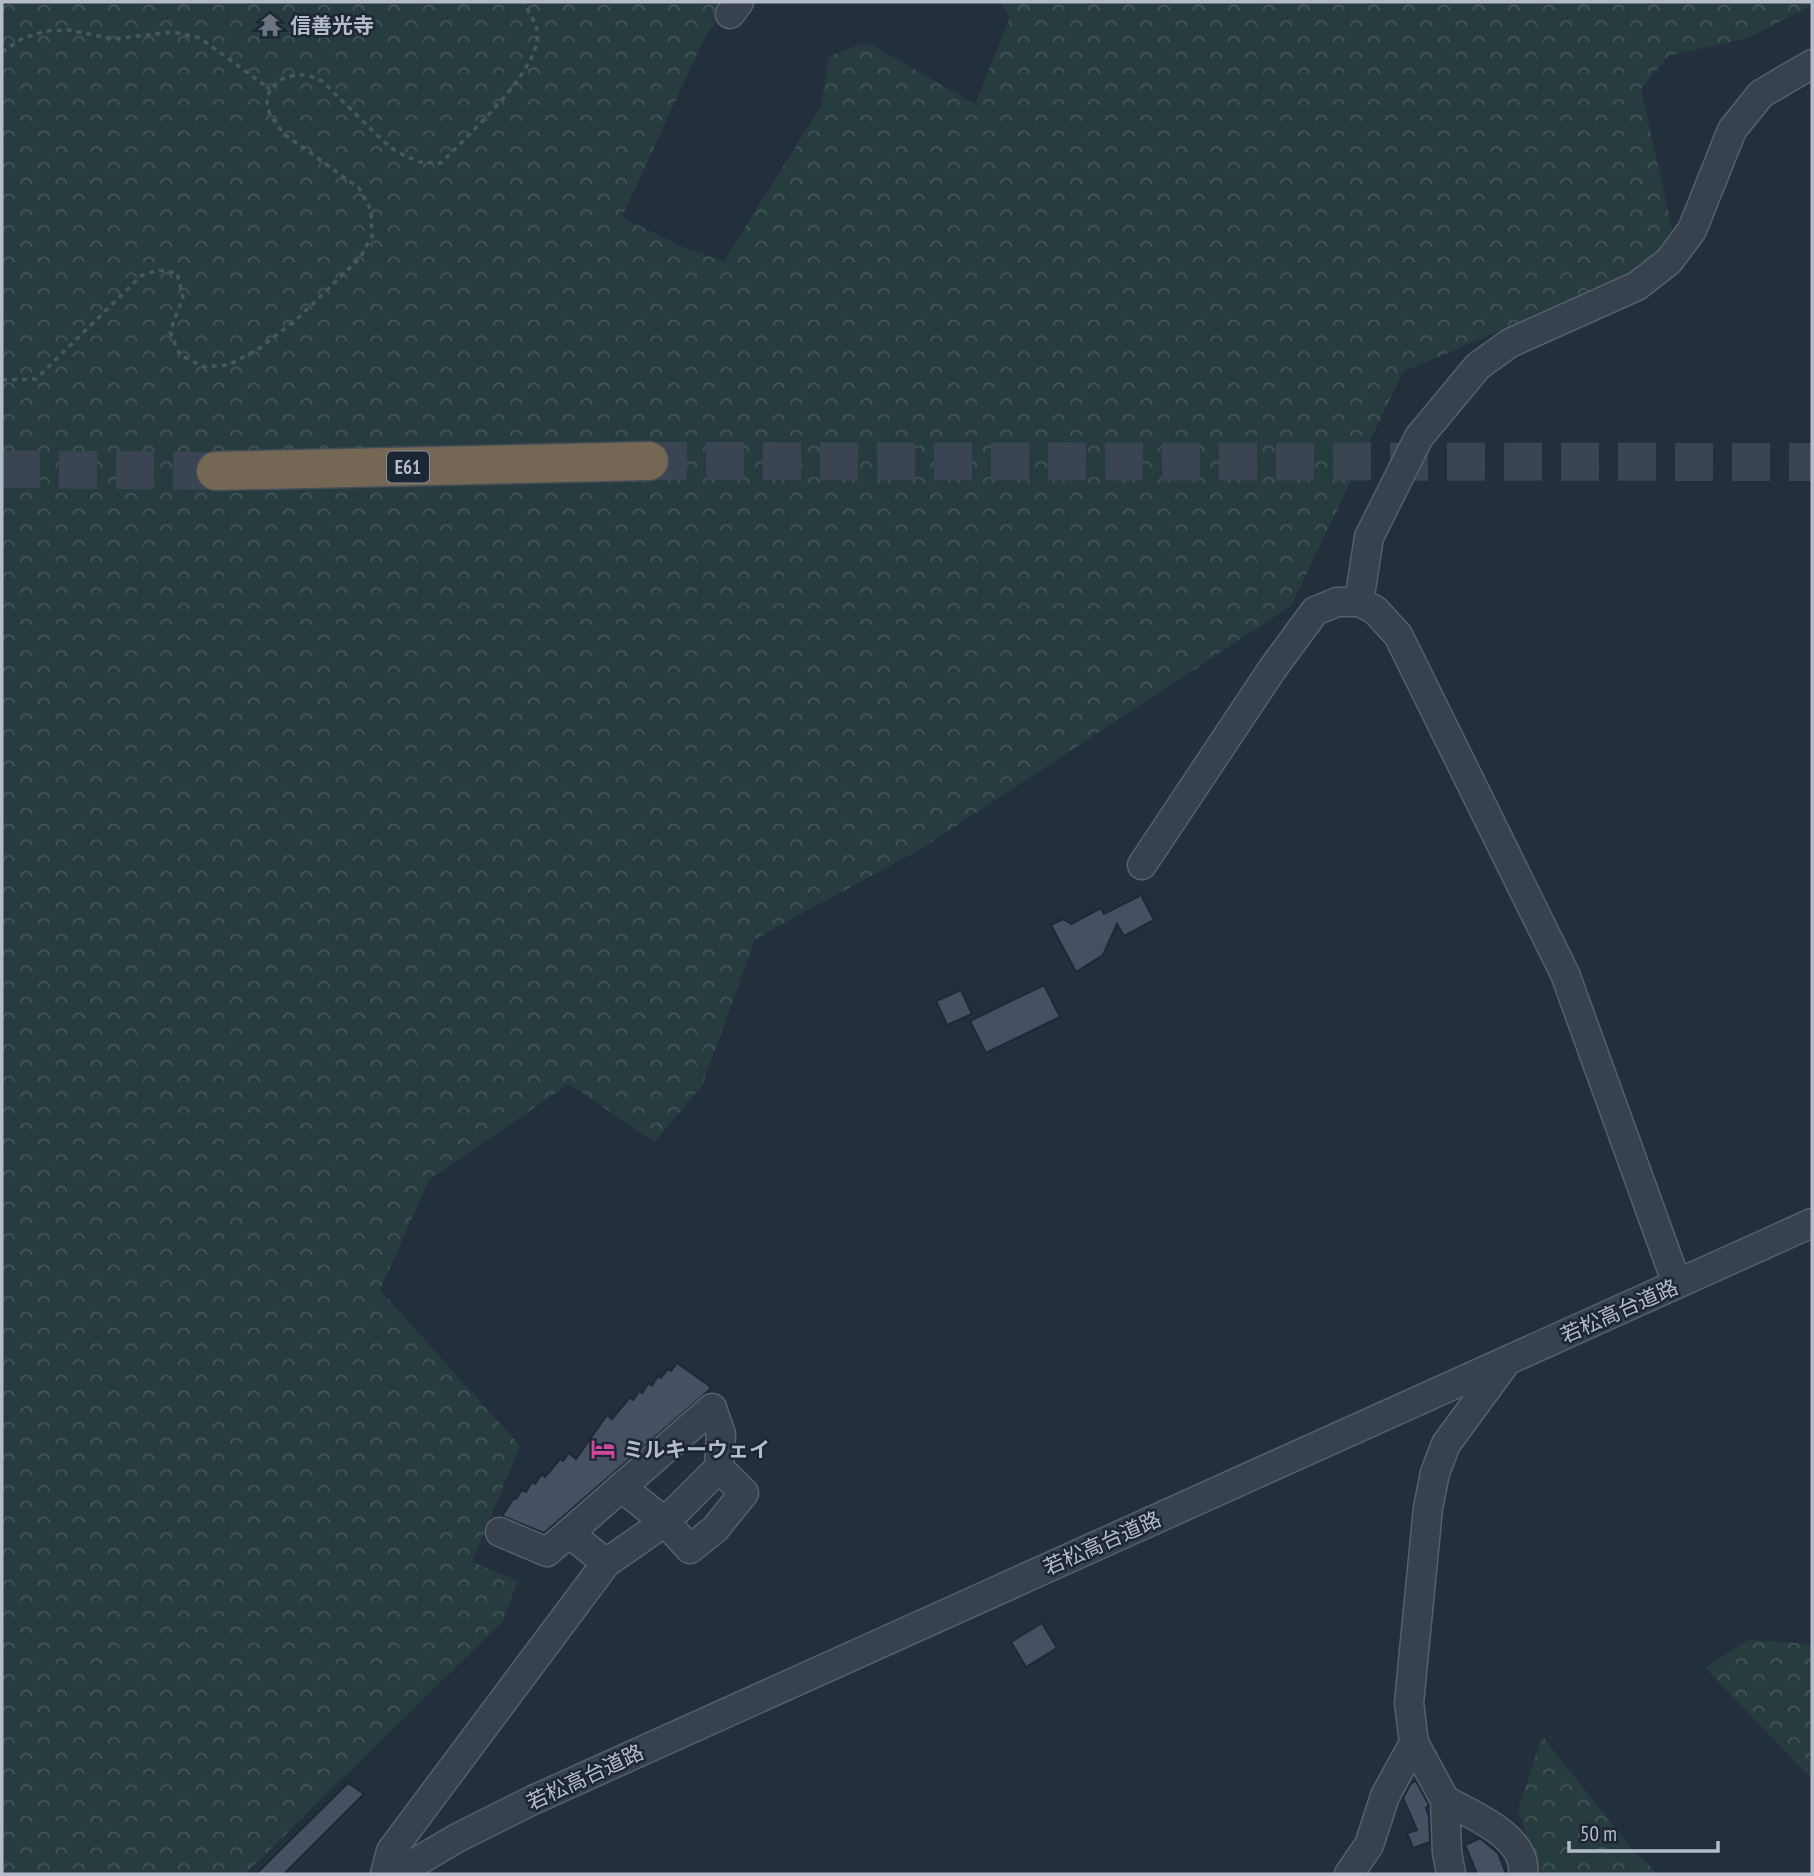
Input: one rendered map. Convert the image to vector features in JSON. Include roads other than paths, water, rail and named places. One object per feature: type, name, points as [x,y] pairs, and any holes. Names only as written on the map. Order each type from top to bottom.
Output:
[{"type":"highway","name":"E61","points":[[216,471],[649,461]]},
{"type":"street","points":[[1359,602],[1369,537],[1419,437],[1478,366],[1510,343],[1637,286],[1669,261],[1692,230],[1732,130],[1760,94],[1812,64]]},
{"type":"street","points":[[1142,864],[1273,668],[1315,611],[1337,602],[1359,602],[1375,610],[1398,635],[1566,974],[1677,1284]]},
{"type":"street","name":"若松高台道路","points":[[396,1874],[457,1838],[533,1800],[1812,1223]]},
{"type":"street","points":[[1451,1874],[1447,1852],[1445,1800],[1413,1742],[1409,1703],[1428,1508],[1435,1473],[1446,1444],[1505,1363]]},
{"type":"street","points":[[385,1874],[391,1851],[606,1563],[665,1522],[719,1468],[721,1434],[712,1408],[547,1552],[500,1532]]},
{"type":"street","points":[[621,1487],[665,1522],[690,1549],[715,1529],[744,1493],[719,1468]]},
{"type":"street","points":[[569,1533],[606,1563]]},
{"type":"street","points":[[1349,1874],[1369,1846],[1385,1796],[1413,1742]]},
{"type":"street","points":[[1445,1800],[1508,1836],[1524,1866],[1523,1874]]},
{"type":"tunnel","points":[[649,461],[1812,462]]},
{"type":"tunnel","points":[[2,469],[216,471]]},
{"type":"place","name":"信善光寺","points":[[270,25]]},
{"type":"place","name":"ミルキーウェイ","points":[[603,1449]]}]
